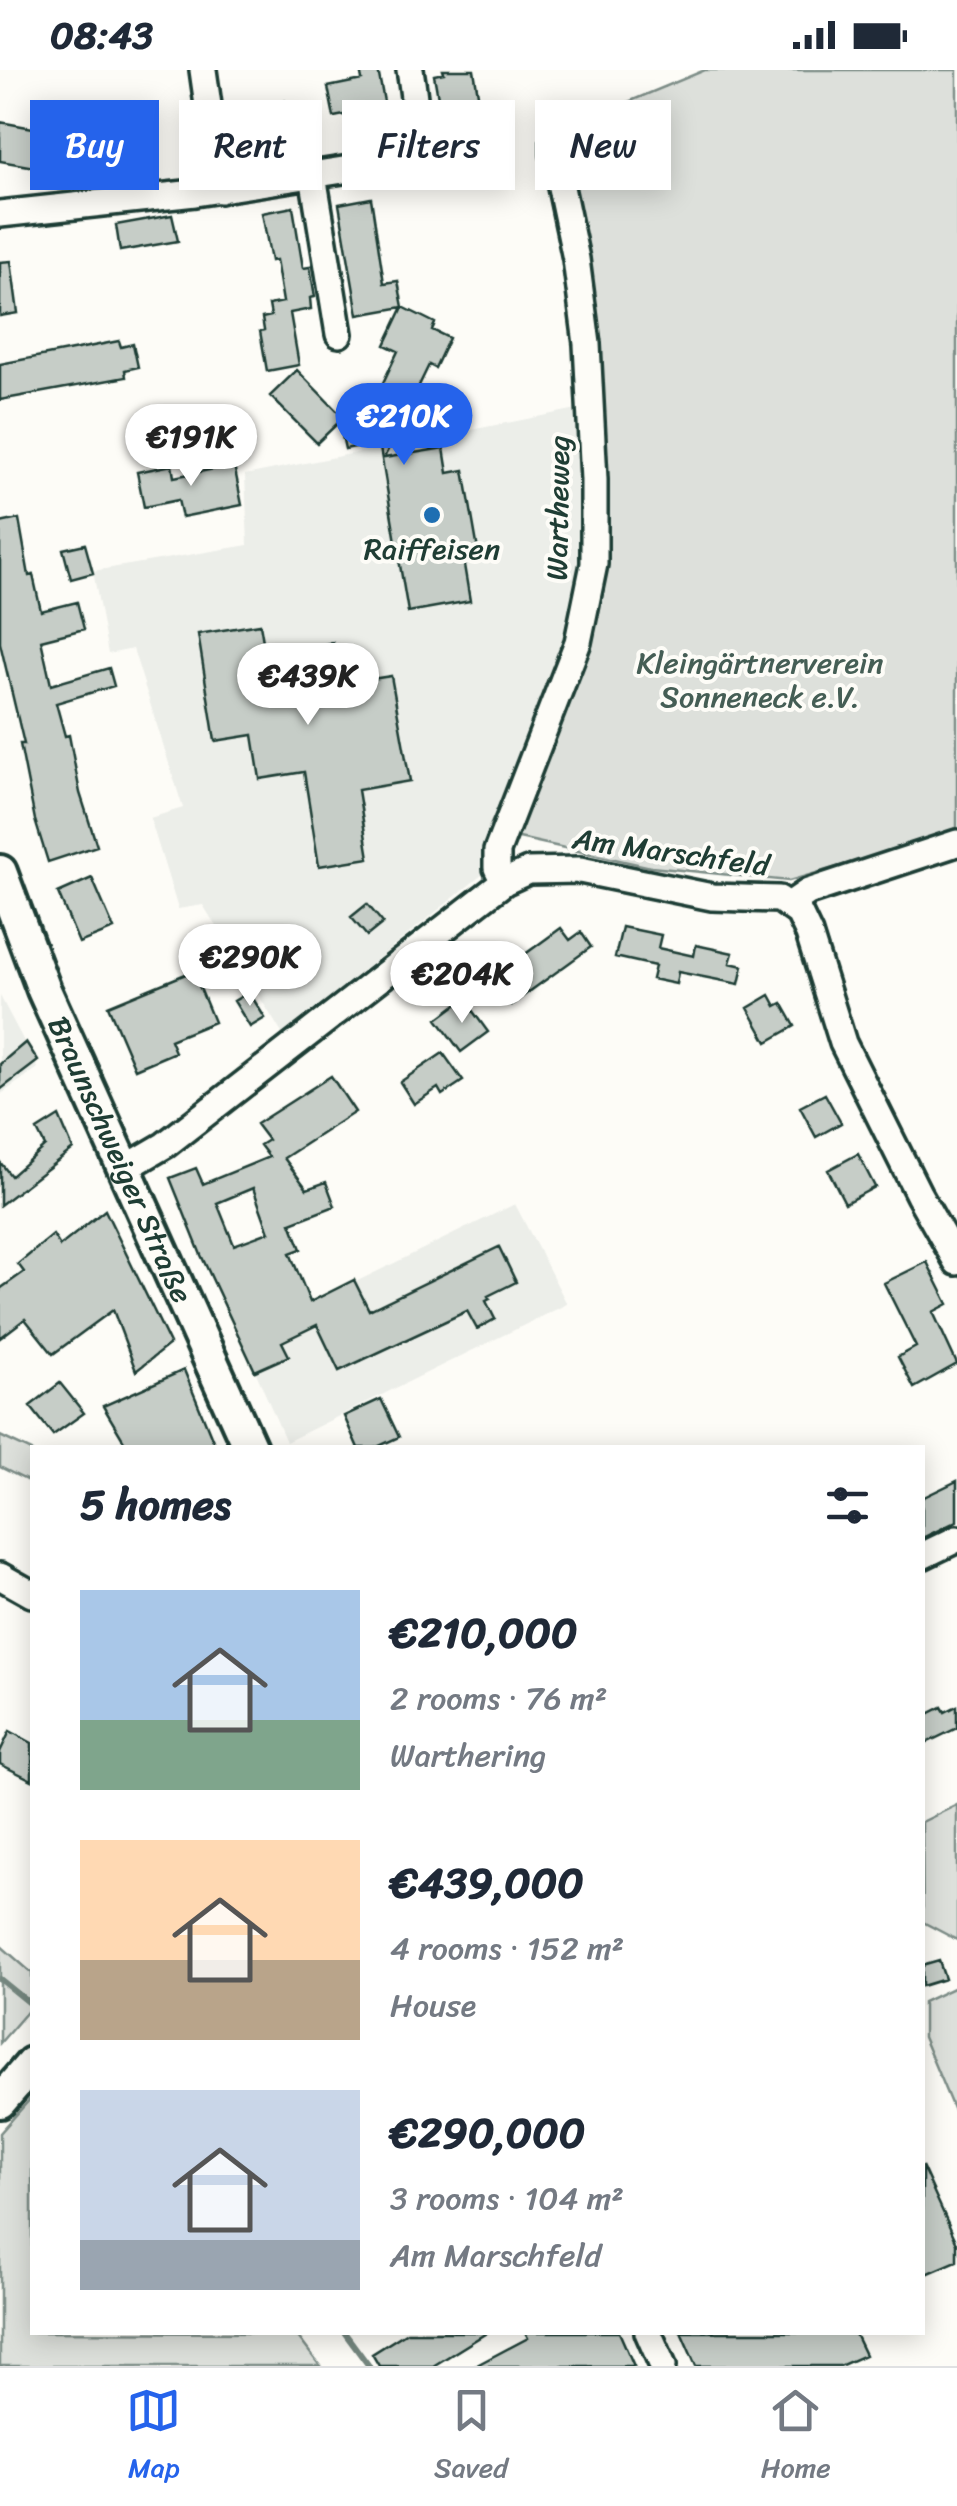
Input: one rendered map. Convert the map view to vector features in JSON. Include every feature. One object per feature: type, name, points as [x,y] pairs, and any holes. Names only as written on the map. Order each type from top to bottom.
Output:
[{"type":"main road","name":"Braunschweiger Straße","points":[[0,872],[44,990],[249,1445]]},
{"type":"main road","points":[[0,2100],[30,2066]]},
{"type":"street","points":[[203,70],[207,100]]},
{"type":"street","points":[[322,174],[401,161],[412,142],[418,115],[410,70]]},
{"type":"street","points":[[0,214],[220,190]]},
{"type":"street","points":[[315,190],[339,334]]},
{"type":"street","name":"Wartheweg","points":[[504,882],[497,868],[497,851],[578,642],[594,564],[587,344],[576,259],[562,190]]},
{"type":"street","points":[[789,905],[808,892],[957,843]]},
{"type":"street","name":"Am Marschfeld","points":[[124,1168],[165,1144],[504,882],[528,871],[580,870],[712,897],[779,899],[799,912],[831,1011],[857,1073],[957,1262]]},
{"type":"street","points":[[925,1555],[957,1540]]},
{"type":"street","points":[[0,1576],[30,1593]]},
{"type":"street","points":[[649,2335],[663,2366]]},
{"type":"shaded area","points":[[597,405],[578,608],[535,725],[490,825],[519,838],[488,870],[283,1035],[203,905],[178,909],[150,818],[183,808],[133,649],[108,654],[93,571],[248,545],[245,475]]},
{"type":"shaded area","points":[[0,996],[38,1068],[0,1095]]},
{"type":"shaded area","points":[[515,1204],[567,1304],[286,1442],[241,1338]]},
{"type":"green space","name":"Kleingärtnerverein Sonneneck e.V.","points":[[705,70],[957,70],[957,832],[789,881],[651,867],[519,838],[490,826],[535,725],[578,608],[600,430],[575,190],[671,190],[671,100],[633,100]]},
{"type":"green space","points":[[0,1436],[30,1450],[30,1482],[0,1467]]},
{"type":"green space","points":[[957,1805],[957,1940],[925,1923],[925,1821]]},
{"type":"green space","points":[[0,1945],[30,1971],[30,2008],[0,2043]]},
{"type":"green space","points":[[957,1986],[957,2118],[925,2042],[925,2001]]},
{"type":"green space","points":[[30,2099],[30,2335],[297,2335],[320,2366],[0,2366],[0,2133]]},
{"type":"building","points":[[360,70],[378,70],[384,100],[342,100],[342,115],[334,117],[328,87],[362,80]]},
{"type":"building","points":[[443,70],[474,70],[479,100],[438,100],[434,75],[444,73]]},
{"type":"building","points":[[0,122],[30,127],[30,166],[0,161]]},
{"type":"building","points":[[371,198],[384,283],[398,281],[403,307],[358,315],[339,204]]},
{"type":"building","points":[[293,207],[303,268],[310,267],[315,297],[310,298],[311,309],[290,313],[299,365],[267,371],[260,331],[264,330],[262,318],[271,316],[269,305],[283,302],[262,213]]},
{"type":"building","points":[[172,215],[178,241],[120,251],[116,225]]},
{"type":"building","points":[[11,261],[18,313],[0,316],[0,262]]},
{"type":"building","points":[[403,307],[435,323],[432,330],[449,338],[435,368],[429,365],[384,458],[444,448],[448,473],[464,470],[479,556],[463,559],[470,601],[408,612],[379,442],[345,449],[339,422],[317,443],[270,396],[297,370],[340,414],[372,406],[398,351],[385,345]]},
{"type":"building","points":[[119,341],[121,347],[133,344],[138,367],[125,370],[126,377],[0,400],[0,364]]},
{"type":"building","points":[[172,465],[174,477],[234,465],[242,505],[182,517],[178,500],[144,507],[137,472]]},
{"type":"building","points":[[19,519],[29,576],[33,575],[41,611],[77,602],[84,629],[41,640],[51,685],[109,668],[114,686],[56,703],[65,736],[69,735],[80,793],[97,846],[48,862],[35,820],[20,744],[24,744],[0,643],[0,523]]},
{"type":"building","points":[[85,544],[93,573],[71,579],[63,549]]},
{"type":"building","points":[[260,624],[265,653],[333,643],[340,684],[391,676],[410,781],[358,790],[369,858],[319,866],[304,772],[260,779],[253,735],[215,741],[198,634]]},
{"type":"building","points":[[92,878],[114,929],[79,943],[58,893]]},
{"type":"building","points":[[367,904],[383,923],[367,936],[351,917]]},
{"type":"building","points":[[622,927],[661,935],[658,948],[694,956],[696,945],[733,953],[730,963],[743,966],[739,984],[678,972],[676,984],[652,979],[655,966],[615,957]]},
{"type":"building","points":[[561,928],[570,940],[581,932],[591,947],[511,1005],[491,979]]},
{"type":"building","points":[[193,971],[214,1022],[170,1040],[175,1052],[135,1069],[108,1006]]},
{"type":"building","points":[[249,992],[265,1018],[250,1027],[234,1001]]},
{"type":"building","points":[[770,995],[776,1006],[782,1003],[795,1026],[767,1042],[748,1008]]},
{"type":"building","points":[[464,999],[488,1032],[461,1052],[437,1019]]},
{"type":"building","points":[[26,1042],[38,1061],[0,1090],[0,1064]]},
{"type":"building","points":[[443,1053],[463,1081],[442,1095],[438,1088],[414,1104],[400,1082]]},
{"type":"building","points":[[331,1076],[355,1112],[284,1158],[307,1189],[326,1182],[335,1206],[291,1223],[301,1249],[290,1253],[310,1302],[354,1280],[369,1310],[499,1247],[516,1282],[488,1296],[486,1301],[495,1319],[477,1329],[467,1311],[339,1371],[317,1325],[282,1342],[289,1356],[255,1371],[170,1178],[196,1168],[203,1184],[269,1157],[260,1145],[268,1140],[256,1124]],"holes":[[[253,1188],[269,1232],[234,1245],[217,1203]]]},
{"type":"building","points":[[825,1094],[841,1123],[816,1137],[800,1107]]},
{"type":"building","points":[[59,1116],[73,1149],[0,1205],[0,1162],[11,1176],[45,1146],[37,1130]]},
{"type":"building","points":[[858,1154],[875,1187],[845,1203],[828,1170]]},
{"type":"building","points":[[105,1210],[170,1344],[136,1371],[113,1310],[53,1354],[25,1319],[0,1338],[0,1289],[24,1272],[18,1264],[53,1235],[60,1246]]},
{"type":"building","points":[[927,1262],[948,1304],[933,1312],[957,1364],[914,1388],[898,1357],[916,1347],[884,1283]]},
{"type":"building","points":[[184,1370],[215,1445],[126,1445],[103,1406]]},
{"type":"building","points":[[60,1383],[84,1413],[53,1435],[30,1406]]},
{"type":"building","points":[[381,1399],[399,1437],[382,1445],[357,1445],[344,1416]]},
{"type":"building","points":[[957,1481],[957,1521],[925,1537],[925,1497]]},
{"type":"building","points":[[957,1706],[957,1728],[925,1744],[925,1716],[942,1707],[945,1712]]},
{"type":"building","points":[[10,1731],[30,1742],[30,1779],[0,1764],[0,1752]]},
{"type":"building","points":[[939,1961],[945,1979],[925,1985],[925,1965]]},
{"type":"building","points":[[925,2173],[957,2243],[957,2261],[925,2275]]},
{"type":"building","points":[[402,2335],[483,2335],[433,2366],[379,2366],[372,2354]]},
{"type":"building","points":[[526,2335],[620,2335],[634,2366],[475,2366],[528,2338]]},
{"type":"building","points":[[682,2335],[855,2335],[865,2355],[840,2366],[696,2366]]},
{"type":"waterway","points":[[0,1979],[30,2003]]},
{"type":"waterway","points":[[346,2335],[369,2366]]},
{"type":"place","name":"Raiffeisen","points":[[432,515]]}]
